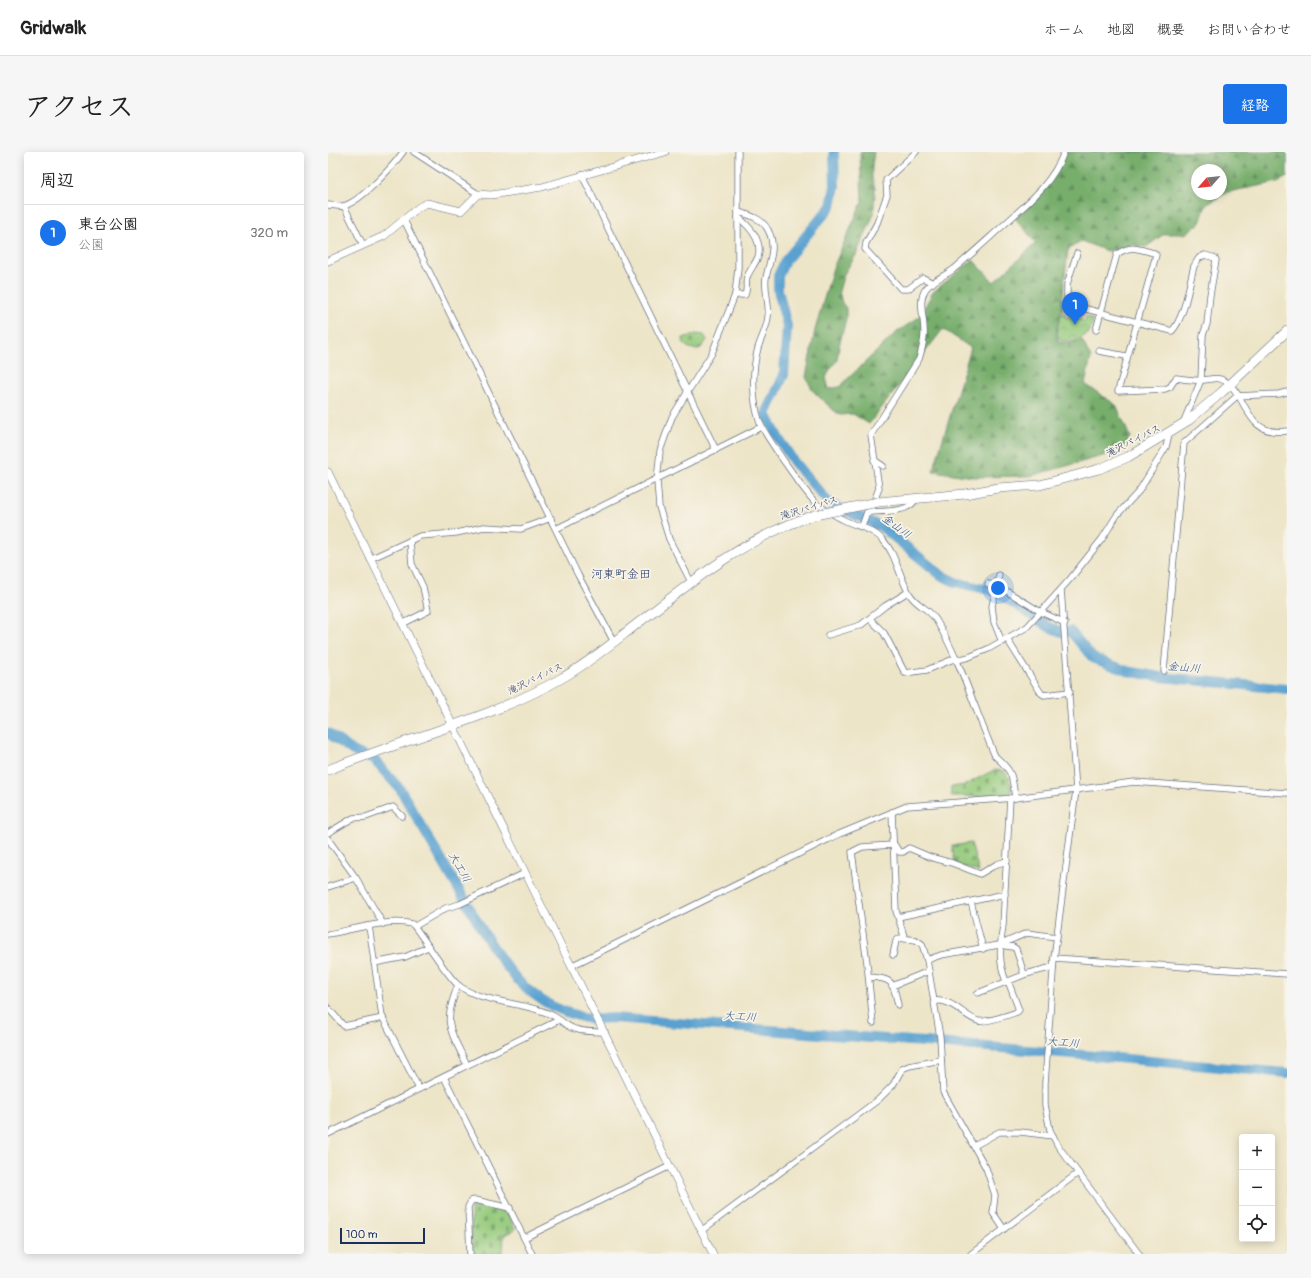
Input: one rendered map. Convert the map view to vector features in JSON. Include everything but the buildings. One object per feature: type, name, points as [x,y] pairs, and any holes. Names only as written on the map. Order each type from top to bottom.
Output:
[{"type":"highway","name":"滝沢バイパス","points":[[328,770],[452,726],[538,691],[580,667],[692,582],[760,537],[790,524],[814,515],[878,502],[965,494],[998,488],[1040,484],[1099,469],[1128,457],[1182,425],[1230,385],[1287,331]]},
{"type":"street","points":[[328,205],[344,206],[375,184],[403,152]]},
{"type":"street","points":[[414,152],[478,194],[491,195],[520,191],[665,152]]},
{"type":"street","points":[[692,582],[669,539],[659,507],[657,479],[660,451],[672,417],[687,390],[712,353],[735,295],[738,268],[738,152]]},
{"type":"street","points":[[916,152],[886,180],[887,195],[877,223],[866,243],[865,249],[901,289],[908,289],[923,278],[933,283]]},
{"type":"street","points":[[870,512],[878,488],[871,439],[874,429],[919,359],[923,349],[924,329],[922,298],[926,288],[968,256],[1043,188],[1055,172],[1064,152]]},
{"type":"street","points":[[582,175],[716,450]]},
{"type":"street","points":[[328,261],[363,244],[384,236],[419,207],[427,203],[461,211],[478,194]]},
{"type":"street","points":[[344,206],[363,244]]},
{"type":"street","points":[[735,295],[745,295],[746,280],[758,256],[759,250],[755,236],[738,214]]},
{"type":"street","points":[[738,214],[757,218],[764,224],[771,237],[772,258],[766,278],[769,310],[768,319],[758,350],[754,376],[756,410],[761,427],[817,503],[844,521],[862,526],[874,532],[887,545],[908,592],[915,602],[931,612],[956,659],[996,756],[1005,764],[1011,773],[1013,798],[1003,925],[999,945],[1002,971],[1019,1010],[1017,1012],[984,1022],[977,1021],[945,1001],[934,1001]]},
{"type":"street","points":[[404,220],[556,529],[614,642]]},
{"type":"street","points":[[1096,330],[1100,311],[1117,254],[1126,248],[1131,247],[1154,253],[1156,255],[1138,322],[1126,356],[1118,391],[1165,389],[1170,387],[1176,378],[1201,380],[1215,378],[1224,380],[1230,385],[1248,413],[1260,426],[1276,433],[1287,431]]},
{"type":"street","points":[[1078,253],[1067,284],[1067,304],[1100,311],[1172,331],[1180,317],[1194,266],[1199,258],[1205,255],[1215,258],[1216,260],[1208,318],[1203,334],[1201,380],[1182,425]]},
{"type":"street","points":[[1099,351],[1126,356]]},
{"type":"street","points":[[1164,671],[1184,443],[1237,396],[1279,394],[1287,392]]},
{"type":"street","points":[[556,529],[761,427]]},
{"type":"street","points":[[870,619],[884,633],[905,673],[927,670],[956,659],[978,654],[1027,627],[1061,590],[1102,539],[1117,515],[1139,491],[1166,447],[1169,434]]},
{"type":"street","points":[[874,460],[883,466]]},
{"type":"street","points":[[328,472],[452,726],[605,1032],[712,1254]]},
{"type":"street","points":[[862,526],[866,512],[904,509],[912,504],[916,498]]},
{"type":"street","points":[[370,559],[426,535],[456,533],[484,527],[521,529],[551,518]]},
{"type":"street","points":[[402,624],[428,610],[425,593],[412,564],[410,541]]},
{"type":"street","points":[[999,575],[998,586],[992,606],[994,622],[1004,640],[1041,693],[1044,695],[1070,692]]},
{"type":"street","points":[[988,584],[998,586],[1041,612],[1065,623]]},
{"type":"street","points":[[1061,590],[1065,623],[1076,790],[1053,967],[1045,1106],[1053,1136],[1068,1161],[1139,1254]]},
{"type":"street","points":[[828,635],[855,628],[870,619],[885,606],[908,592]]},
{"type":"street","points":[[571,966],[838,835],[907,806],[928,803],[1013,798],[1134,782],[1287,793]]},
{"type":"street","points":[[328,833],[346,821],[366,817],[393,807],[402,816]]},
{"type":"street","points":[[892,812],[895,904],[905,939]]},
{"type":"street","points":[[328,839],[356,878],[383,924]]},
{"type":"street","points":[[892,843],[899,852],[903,852],[909,848],[930,857],[952,863],[980,874],[997,864],[1007,861]]},
{"type":"street","points":[[873,1024],[869,977],[852,852],[862,847],[892,843]]},
{"type":"street","points":[[415,926],[440,911],[460,904],[525,873]]},
{"type":"street","points":[[328,887],[356,878]]},
{"type":"street","points":[[898,917],[1005,894]]},
{"type":"street","points":[[971,902],[983,949]]},
{"type":"street","points":[[328,934],[383,924],[411,924],[415,926],[428,947],[458,985],[485,996],[535,1009],[577,1030],[605,1032]]},
{"type":"street","points":[[370,926],[380,1006],[383,1018],[419,1089]]},
{"type":"street","points":[[927,960],[941,955],[983,949],[999,945],[1027,933],[1057,937]]},
{"type":"street","points":[[893,955],[896,941],[900,938],[919,941],[927,960],[934,1001],[943,1092],[986,1168],[993,1188],[993,1213],[1004,1229]]},
{"type":"street","points":[[999,945],[1013,946],[1016,949],[1024,974]]},
{"type":"street","points":[[374,963],[405,957],[428,947]]},
{"type":"street","points":[[1054,958],[1287,974]]},
{"type":"street","points":[[978,993],[1024,974],[1053,967]]},
{"type":"street","points":[[892,986],[929,970]]},
{"type":"street","points":[[869,977],[884,978],[888,980],[892,986],[898,1005]]},
{"type":"street","points":[[458,985],[450,1005],[449,1025],[467,1065]]},
{"type":"street","points":[[328,1008],[344,1026],[383,1018]]},
{"type":"street","points":[[328,1134],[559,1020]]},
{"type":"street","points":[[701,1231],[878,1100],[893,1084],[902,1069],[909,1066],[941,1060]]},
{"type":"street","points":[[444,1077],[532,1254]]},
{"type":"street","points":[[974,1146],[999,1132],[1021,1132],[1053,1136]]},
{"type":"street","points":[[524,1238],[670,1166]]},
{"type":"street","points":[[971,1254],[1078,1173]]},
{"type":"street","points":[[470,1254],[468,1207],[471,1201],[475,1200],[510,1208]]},
{"type":"green space","points":[[860,152],[874,152],[872,178],[875,188],[874,214],[856,255],[844,274],[839,291],[842,303],[846,308],[846,319],[837,360],[826,378],[829,389],[839,387],[897,332],[919,317],[933,292],[973,260],[994,282],[1036,243],[1015,218],[1040,196],[1052,181],[1067,152],[1287,152],[1287,177],[1278,182],[1227,193],[1227,164],[1191,164],[1191,200],[1214,200],[1206,205],[1200,223],[1185,234],[1164,234],[1146,247],[1131,245],[1107,251],[1081,241],[1068,250],[1062,313],[1057,328],[1057,338],[1060,343],[1072,343],[1082,340],[1091,358],[1085,384],[1116,405],[1130,437],[1121,451],[1030,476],[973,477],[933,471],[971,348],[943,329],[869,424],[853,414],[840,415],[813,391],[806,377],[815,330],[833,268],[862,202]]},
{"type":"green space","points":[[1063,313],[1065,314],[1065,317],[1068,318],[1070,315],[1080,317],[1080,320],[1085,321],[1086,317],[1091,318],[1093,321],[1089,333],[1076,341],[1061,341],[1057,331],[1058,324]]},
{"type":"green space","points":[[696,334],[704,335],[707,340],[702,347],[697,350],[689,348],[683,341],[683,338]]},
{"type":"green space","points":[[994,770],[1004,771],[1009,778],[1011,791],[1006,794],[991,796],[951,796],[951,787],[965,785]]},
{"type":"green space","points":[[971,843],[979,872],[955,864],[952,846]]},
{"type":"green space","points":[[471,1207],[495,1209],[509,1215],[515,1230],[504,1235],[503,1254],[472,1254]]},
{"type":"waterway","name":"金山川","points":[[834,152],[835,186],[831,206],[785,261],[778,276],[778,290],[787,326],[784,375],[766,414],[779,439],[794,462],[829,503],[882,527],[941,575],[955,582],[989,590],[1006,598],[1049,627],[1062,632],[1070,631],[1093,658],[1127,671],[1161,677],[1287,689]]},
{"type":"waterway","name":"大工川","points":[[328,733],[353,751],[375,761],[400,789],[487,938],[503,962],[529,991],[552,1006],[566,1012],[590,1019],[614,1018],[1027,1050],[1287,1073]]},
{"type":"place","name":"東台公園","points":[[1075,325]]},
{"type":"district","name":"河東町金田","points":[[621,574]]}]
